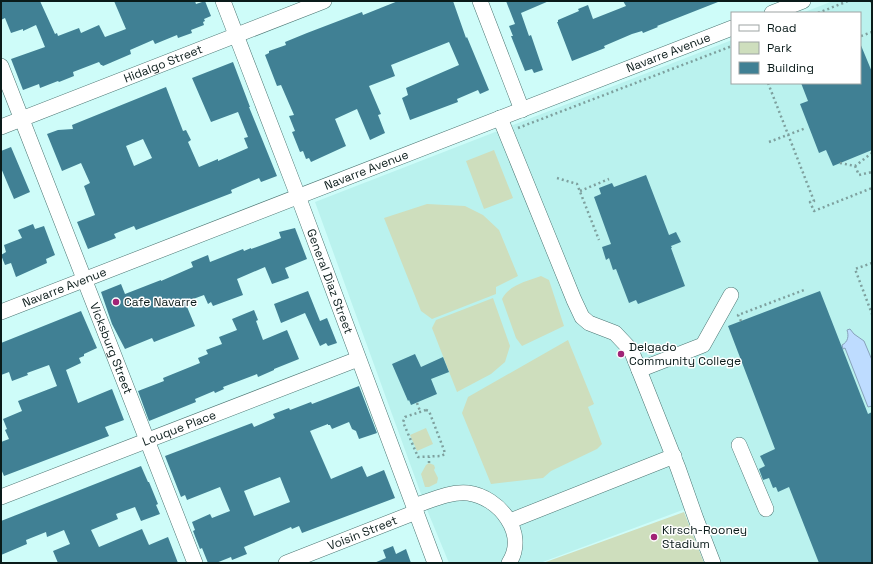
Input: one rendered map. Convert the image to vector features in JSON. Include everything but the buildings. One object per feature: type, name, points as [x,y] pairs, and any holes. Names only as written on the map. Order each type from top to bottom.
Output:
[{"type":"street","name":"General Diaz Street","points":[[223,1],[298,196],[435,563]]},
{"type":"street","name":"Hidalgo Street","points":[[1,127],[324,1]]},
{"type":"street","points":[[480,1],[522,110]]},
{"type":"street","points":[[775,12],[803,1]]},
{"type":"street","name":"Navarre Avenue","points":[[1,312],[731,28]]},
{"type":"street","name":"Vicksburg Street","points":[[1,66],[195,563]]},
{"type":"street","points":[[500,118],[582,317],[589,323],[615,333],[631,350],[674,456],[713,563]]},
{"type":"street","points":[[639,370],[703,345],[731,295]]},
{"type":"street","name":"Louque Place","points":[[1,497],[358,359]]},
{"type":"street","points":[[739,445],[766,509]]},
{"type":"street","points":[[509,563],[512,558],[515,541],[510,521],[674,456]]},
{"type":"street","name":"Voisin Street","points":[[286,563],[451,494],[467,493],[481,497],[496,505],[510,521]]},
{"type":"path","points":[[820,12],[848,1]]},
{"type":"path","points":[[862,36],[872,32]]},
{"type":"path","points":[[506,133],[731,46]]},
{"type":"path","points":[[768,84],[814,201],[810,202],[814,211],[872,188]]},
{"type":"path","points":[[769,142],[806,128]]},
{"type":"path","points":[[840,163],[855,166],[872,153]]},
{"type":"path","points":[[855,166],[859,175],[872,172]]},
{"type":"path","points":[[557,178],[577,184],[599,240]]},
{"type":"path","points":[[580,191],[609,179]]},
{"type":"path","points":[[872,263],[855,270],[872,314]]},
{"type":"path","points":[[741,322],[738,315],[804,290]]},
{"type":"path","points":[[416,403],[420,411]]},
{"type":"path","points":[[420,411],[429,411],[445,454],[441,456],[418,457],[403,422],[405,417],[420,411]]},
{"type":"path","points":[[429,457],[429,463]]},
{"type":"shaded area","name":"Delgado Community College","points":[[833,1],[872,1],[872,563],[710,563],[688,508],[540,563],[449,563],[425,505],[315,202],[731,40],[731,84],[861,84],[861,12],[805,12]]},
{"type":"shaded area","points":[[850,329],[864,341],[872,360],[872,406],[868,407],[845,348],[843,349],[842,345],[848,339],[847,330]]},
{"type":"green space","points":[[494,150],[513,198],[484,209],[466,161]]},
{"type":"green space","points":[[427,204],[465,206],[483,215],[499,230],[518,276],[496,287],[496,294],[432,319],[421,311],[384,218]]},
{"type":"green space","points":[[541,276],[549,280],[564,326],[522,346],[516,338],[502,299],[509,290],[514,287]]},
{"type":"green space","points":[[493,298],[510,346],[505,362],[491,374],[457,392],[432,328],[436,320]]},
{"type":"green space","points":[[568,340],[594,404],[588,407],[602,444],[597,449],[551,471],[543,478],[491,484],[462,413],[468,397]]},
{"type":"green space","points":[[426,428],[433,444],[417,451],[410,435]]},
{"type":"green space","points":[[429,463],[434,465],[434,470],[438,478],[437,483],[429,487],[425,487],[421,474],[426,465]]},
{"type":"green space","name":"Kirsch-Rooney Stadium","points":[[684,512],[704,563],[543,563]]},
{"type":"place","name":"Cafe Navarre","points":[[116,302]]},
{"type":"place","name":"Delgado Community College","points":[[621,354]]},
{"type":"place","name":"Kirsch-Rooney Stadium","points":[[654,537]]}]
